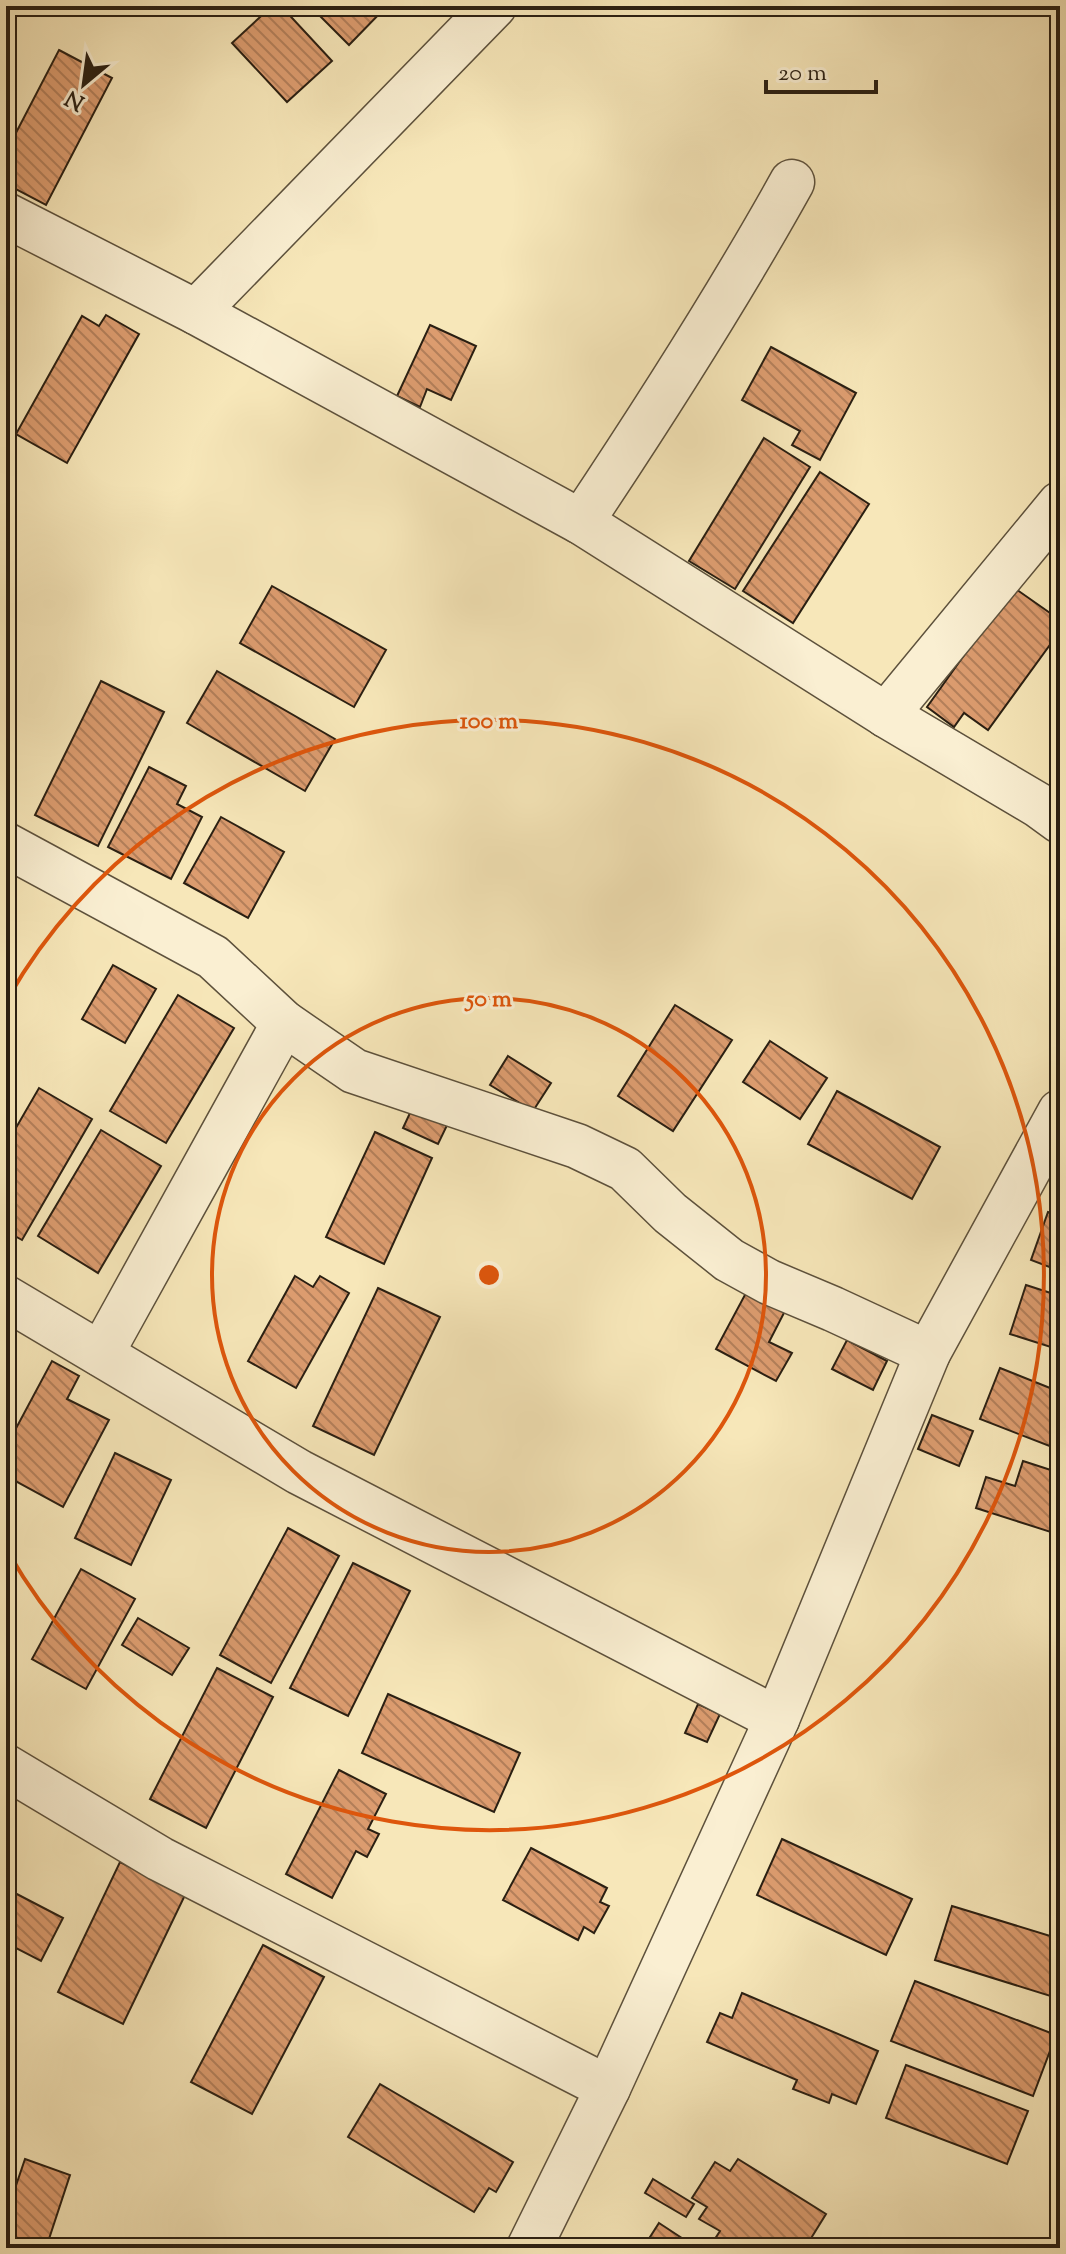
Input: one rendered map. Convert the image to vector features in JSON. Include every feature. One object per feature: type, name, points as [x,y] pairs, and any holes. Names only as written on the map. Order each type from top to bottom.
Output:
[{"type":"street","points":[[196,312],[494,6]]},
{"type":"street","points":[[581,522],[670,388],[792,182]]},
{"type":"street","points":[[6,215],[196,312],[581,522],[1060,821]]},
{"type":"street","points":[[886,715],[1060,504]]},
{"type":"street","points":[[6,845],[213,957],[284,1023],[354,1071],[577,1146],[625,1169],[670,1213],[729,1260],[769,1282],[928,1353]]},
{"type":"street","points":[[101,1354],[284,1023]]},
{"type":"street","points":[[529,2248],[608,2088],[777,1719],[928,1353],[1060,1112]]},
{"type":"street","points":[[6,1298],[299,1472],[777,1719]]},
{"type":"street","points":[[6,1767],[160,1859],[608,2088]]},
{"type":"building","points":[[272,6],[281,6],[332,61],[287,102],[232,43]]},
{"type":"building","points":[[310,6],[387,6],[349,45]]},
{"type":"building","points":[[59,50],[112,78],[46,205],[6,184],[6,152]]},
{"type":"building","points":[[106,315],[139,334],[67,463],[16,434],[82,316],[99,326]]},
{"type":"building","points":[[430,325],[476,346],[451,400],[427,389],[420,407],[397,396]]},
{"type":"building","points":[[771,347],[856,393],[820,460],[792,445],[800,431],[742,400]]},
{"type":"building","points":[[764,438],[810,467],[735,589],[689,561]]},
{"type":"building","points":[[820,472],[869,504],[793,623],[743,591]]},
{"type":"building","points":[[272,586],[386,650],[354,707],[240,643]]},
{"type":"building","points":[[1013,587],[1060,620],[1060,631],[988,730],[964,713],[954,727],[927,707]]},
{"type":"building","points":[[217,671],[335,739],[305,791],[187,723]]},
{"type":"building","points":[[101,681],[164,712],[98,846],[35,815]]},
{"type":"building","points":[[149,767],[186,786],[177,804],[202,817],[171,879],[108,847]]},
{"type":"building","points":[[221,817],[284,852],[248,918],[184,883]]},
{"type":"building","points":[[113,965],[156,989],[125,1043],[82,1019]]},
{"type":"building","points":[[178,995],[234,1028],[166,1143],[110,1111]]},
{"type":"building","points":[[675,1005],[732,1040],[673,1131],[618,1096]]},
{"type":"building","points":[[770,1041],[827,1078],[800,1119],[743,1082]]},
{"type":"building","points":[[508,1056],[551,1083],[533,1111],[490,1085]]},
{"type":"building","points":[[39,1088],[92,1119],[22,1240],[6,1231],[6,1145]]},
{"type":"building","points":[[837,1091],[940,1147],[912,1199],[808,1144]]},
{"type":"building","points":[[416,1100],[451,1117],[438,1144],[403,1128]]},
{"type":"building","points":[[101,1130],[161,1166],[98,1273],[38,1236]]},
{"type":"building","points":[[375,1132],[432,1158],[384,1264],[326,1237]]},
{"type":"building","points":[[1048,1212],[1060,1216],[1060,1271],[1031,1260]]},
{"type":"building","points":[[295,1276],[313,1287],[320,1276],[349,1293],[296,1388],[248,1361]]},
{"type":"building","points":[[1026,1285],[1060,1296],[1060,1350],[1010,1334]]},
{"type":"building","points":[[378,1288],[440,1317],[374,1455],[313,1426]]},
{"type":"building","points":[[747,1291],[785,1311],[769,1342],[792,1353],[776,1381],[716,1349]]},
{"type":"building","points":[[847,1340],[887,1361],[873,1390],[832,1369]]},
{"type":"building","points":[[52,1361],[79,1376],[67,1399],[109,1420],[63,1507],[6,1476],[6,1447]]},
{"type":"building","points":[[1000,1368],[1060,1392],[1060,1450],[980,1419]]},
{"type":"building","points":[[932,1415],[973,1431],[959,1466],[918,1449]]},
{"type":"building","points":[[115,1453],[171,1480],[131,1565],[75,1538]]},
{"type":"building","points":[[1023,1461],[1060,1473],[1060,1535],[976,1508],[986,1477],[1015,1486]]},
{"type":"building","points":[[288,1528],[339,1556],[271,1683],[220,1655]]},
{"type":"building","points":[[353,1563],[410,1591],[348,1716],[290,1688]]},
{"type":"building","points":[[81,1569],[135,1599],[86,1689],[32,1659]]},
{"type":"building","points":[[138,1618],[189,1648],[172,1675],[122,1645]]},
{"type":"building","points":[[217,1668],[273,1697],[206,1828],[150,1799]]},
{"type":"building","points":[[388,1694],[520,1753],[494,1812],[362,1753]]},
{"type":"building","points":[[698,1704],[720,1714],[707,1742],[685,1733]]},
{"type":"building","points":[[339,1770],[386,1794],[368,1829],[379,1834],[367,1857],[356,1851],[332,1898],[286,1874]]},
{"type":"building","points":[[782,1839],[912,1899],[886,1955],[757,1895]]},
{"type":"building","points":[[531,1848],[607,1888],[600,1902],[609,1906],[594,1933],[584,1927],[578,1940],[503,1900]]},
{"type":"building","points":[[120,1862],[186,1893],[123,2024],[58,1992]]},
{"type":"building","points":[[11,1891],[63,1918],[41,1961],[6,1943],[6,1900]]},
{"type":"building","points":[[952,1906],[1060,1939],[1060,1999],[935,1960]]},
{"type":"building","points":[[263,1945],[324,1977],[252,2114],[191,2082]]},
{"type":"building","points":[[915,1981],[1056,2035],[1033,2096],[891,2041]]},
{"type":"building","points":[[742,1993],[878,2051],[856,2104],[832,2094],[829,2103],[793,2089],[797,2080],[707,2042],[720,2013],[732,2018]]},
{"type":"building","points":[[906,2065],[1028,2111],[1007,2164],[886,2118]]},
{"type":"building","points":[[380,2084],[513,2162],[496,2192],[489,2188],[474,2212],[348,2137]]},
{"type":"building","points":[[25,2159],[70,2175],[46,2248],[6,2248],[6,2215]]},
{"type":"building","points":[[738,2159],[826,2214],[805,2248],[724,2248],[713,2242],[720,2231],[699,2219],[707,2207],[692,2198],[715,2162],[730,2171]]},
{"type":"building","points":[[653,2179],[694,2204],[686,2217],[645,2193]]},
{"type":"building","points":[[659,2223],[697,2248],[643,2248]]}]
